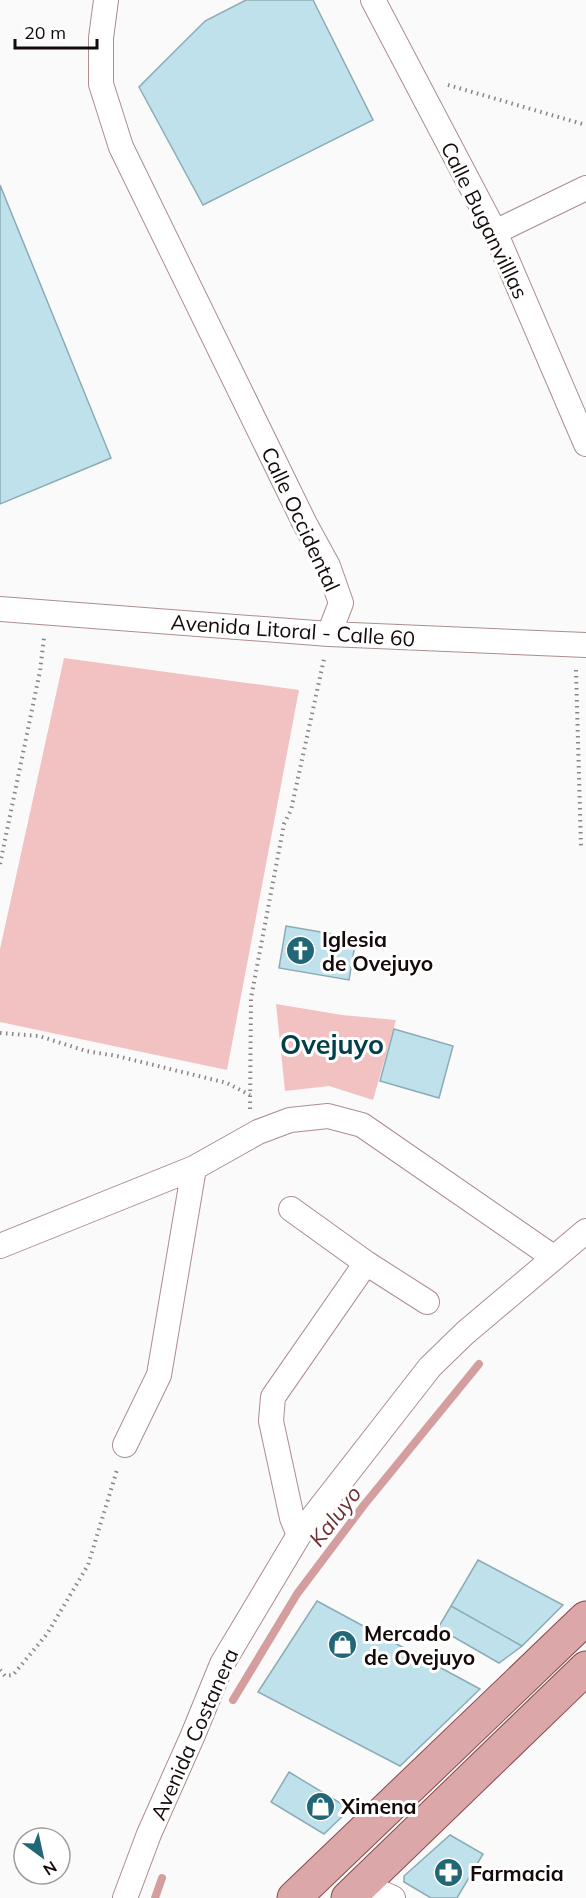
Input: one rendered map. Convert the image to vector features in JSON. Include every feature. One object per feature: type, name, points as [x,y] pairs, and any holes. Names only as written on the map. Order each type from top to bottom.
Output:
[{"type":"main road","points":[[294,1898],[586,1618]]},
{"type":"main road","points":[[336,1858],[355,1891],[586,1668]]},
{"type":"street","name":"Calle Occidental","points":[[105,0],[101,38],[101,84],[121,147],[300,514],[328,566],[341,603],[329,634]]},
{"type":"street","name":"Calle Buganvilllas","points":[[373,0],[495,232],[586,444]]},
{"type":"street","points":[[495,232],[586,188]]},
{"type":"street","name":"Avenida Litoral - Calle 60","points":[[0,609],[329,634],[581,645]]},
{"type":"street","points":[[0,1246],[194,1168],[258,1132],[290,1120],[327,1116],[362,1125],[553,1257]]},
{"type":"street","points":[[125,1445],[159,1375],[194,1168]]},
{"type":"street","points":[[291,1209],[366,1263],[427,1302]]},
{"type":"street","name":"Avenida Costanera","points":[[125,1898],[149,1834],[222,1664],[299,1535],[430,1367],[465,1333],[586,1231]]},
{"type":"street","points":[[299,1535],[292,1518],[271,1421],[273,1397],[366,1263]]},
{"type":"street","points":[[355,1891],[393,1898]]},
{"type":"path","points":[[413,75],[586,125]]},
{"type":"path","points":[[0,864],[40,671],[45,612]]},
{"type":"path","points":[[258,1132],[250,1110],[251,998],[284,824],[291,810],[329,634]]},
{"type":"path","points":[[581,645],[581,846]]},
{"type":"path","points":[[0,1033],[39,1036],[86,1051],[117,1056],[227,1083],[250,1095]]},
{"type":"path","points":[[0,1670],[5,1676],[13,1674],[23,1663],[47,1634],[88,1565],[125,1445]]},
{"type":"shaded area","points":[[64,658],[299,690],[227,1070],[0,1022],[0,949]]},
{"type":"shaded area","points":[[276,1004],[342,1015],[396,1020],[373,1100],[329,1086],[285,1091]]},
{"type":"building","points":[[246,0],[313,0],[373,120],[203,205],[139,87],[205,21]]},
{"type":"building","points":[[0,185],[111,458],[0,504]]},
{"type":"building","points":[[286,926],[356,938],[349,980],[279,968]]},
{"type":"building","points":[[394,1029],[453,1046],[439,1098],[380,1081]]},
{"type":"building","points":[[478,1560],[563,1605],[522,1646],[451,1606]]},
{"type":"building","name":"Mercado de Ovejuyo","points":[[317,1601],[480,1689],[400,1766],[258,1692]]},
{"type":"building","points":[[451,1606],[522,1646],[499,1663],[438,1628]]},
{"type":"building","points":[[289,1772],[350,1809],[324,1834],[271,1802]]},
{"type":"building","points":[[450,1835],[483,1854],[457,1898],[431,1898],[404,1882],[404,1876]]},
{"type":"waterway","name":"Kaluyo","points":[[233,1700],[297,1594],[364,1505],[479,1364]]},
{"type":"waterway","name":"Kaluyo","points":[[155,1898],[162,1878]]},
{"type":"place","name":"Iglesia de Ovejuyo","points":[[301,951]]},
{"type":"place","name":"Mercado de Ovejuyo","points":[[343,1645]]},
{"type":"place","name":"Ximena","points":[[320,1806]]},
{"type":"place","name":"Farmacia","points":[[449,1873]]},
{"type":"district","name":"Ovejuyo","points":[[332,1044]]}]
